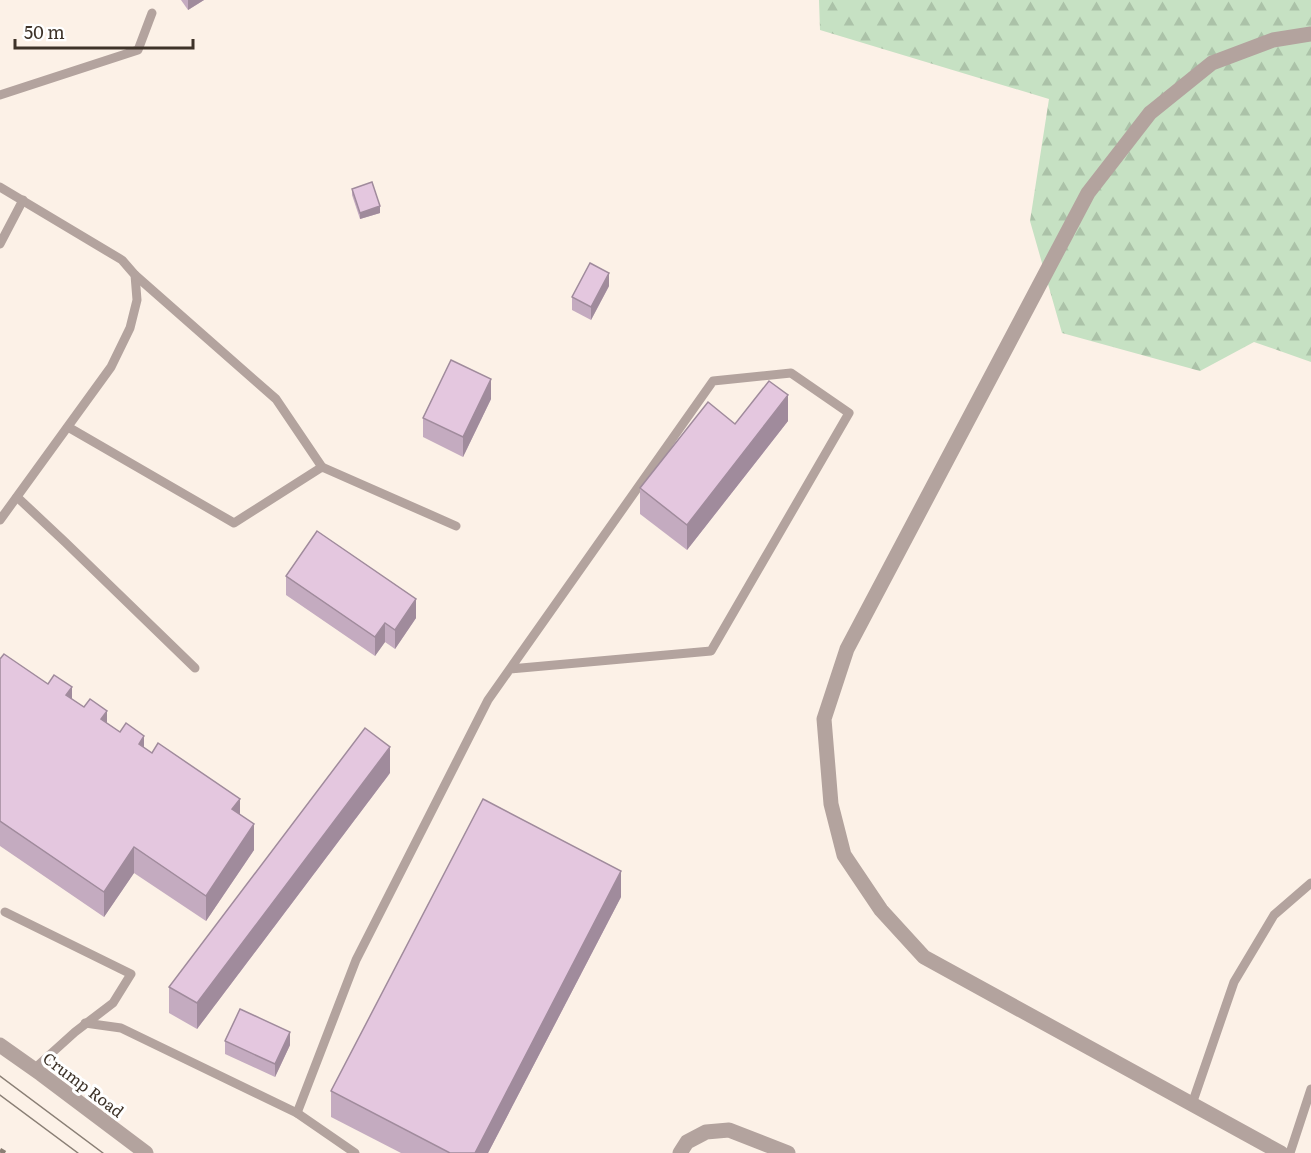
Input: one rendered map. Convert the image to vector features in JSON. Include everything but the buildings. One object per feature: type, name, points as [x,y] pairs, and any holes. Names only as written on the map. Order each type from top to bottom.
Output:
[{"type":"street","points":[[1281,1153],[924,957],[881,910],[844,855],[831,804],[824,719],[847,649],[1088,193],[1150,113],[1212,63],[1273,40],[1311,34]]},
{"type":"street","name":"Crump Road","points":[[0,1045],[146,1153]]},
{"type":"street","points":[[680,1153],[687,1142],[706,1132],[729,1130],[788,1153]]},
{"type":"lane","points":[[0,95],[138,50],[152,13]]},
{"type":"lane","points":[[0,187],[122,260],[135,275],[276,399],[322,467],[456,525]]},
{"type":"lane","points":[[0,244],[23,200]]},
{"type":"lane","points":[[0,520],[111,367],[130,328],[137,300],[135,275]]},
{"type":"lane","points":[[297,1113],[356,960],[488,700],[713,381],[791,373],[849,413],[711,651],[510,669]]},
{"type":"lane","points":[[68,427],[234,523],[322,467]]},
{"type":"lane","points":[[17,497],[195,668]]},
{"type":"lane","points":[[1192,1104],[1234,982],[1274,915],[1311,883]]},
{"type":"lane","points":[[0,921],[2,910],[131,974],[113,1003],[75,1032],[34,1069]]},
{"type":"lane","points":[[86,1023],[121,1028],[297,1113],[355,1153]]},
{"type":"lane","points":[[1290,1153],[1311,1089]]},
{"type":"green space","points":[[819,0],[1311,0],[1311,362],[1254,342],[1200,371],[1062,333],[1030,221],[1049,99],[820,30]]},
{"type":"tram line","points":[[0,1076],[103,1153]]},
{"type":"tram line","points":[[0,1095],[78,1153]]},
{"type":"railway","points":[[0,1150],[5,1153]]}]
